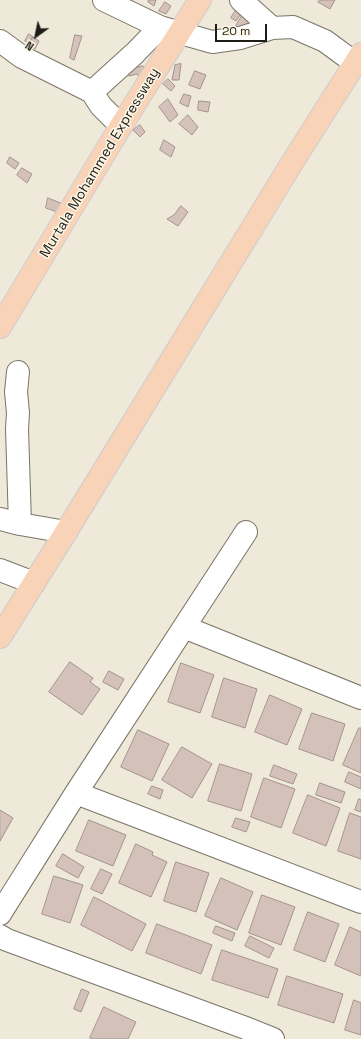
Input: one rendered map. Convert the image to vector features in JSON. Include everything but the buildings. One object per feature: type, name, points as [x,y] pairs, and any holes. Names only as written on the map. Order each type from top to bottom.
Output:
[{"type":"main road","name":"Murtala Mohammed Expressway","points":[[0,327],[121,126],[200,0]]},
{"type":"main road","points":[[0,637],[295,158],[358,59]]},
{"type":"street","points":[[104,0],[160,27],[212,42],[240,38],[272,28],[293,27],[325,41],[358,59]]},
{"type":"street","points":[[241,0],[272,28]]},
{"type":"street","points":[[92,92],[135,53],[160,27]]},
{"type":"street","points":[[0,41],[22,57],[92,92],[101,106],[121,126]]},
{"type":"street","points":[[18,372],[16,392],[18,413],[17,429],[5,520],[66,532]]},
{"type":"street","points":[[0,914],[76,793],[246,532]]},
{"type":"street","points":[[0,570],[34,583]]},
{"type":"street","points":[[184,627],[361,698]]},
{"type":"street","points":[[76,793],[361,902]]},
{"type":"street","points":[[0,936],[7,940],[273,1039]]}]
